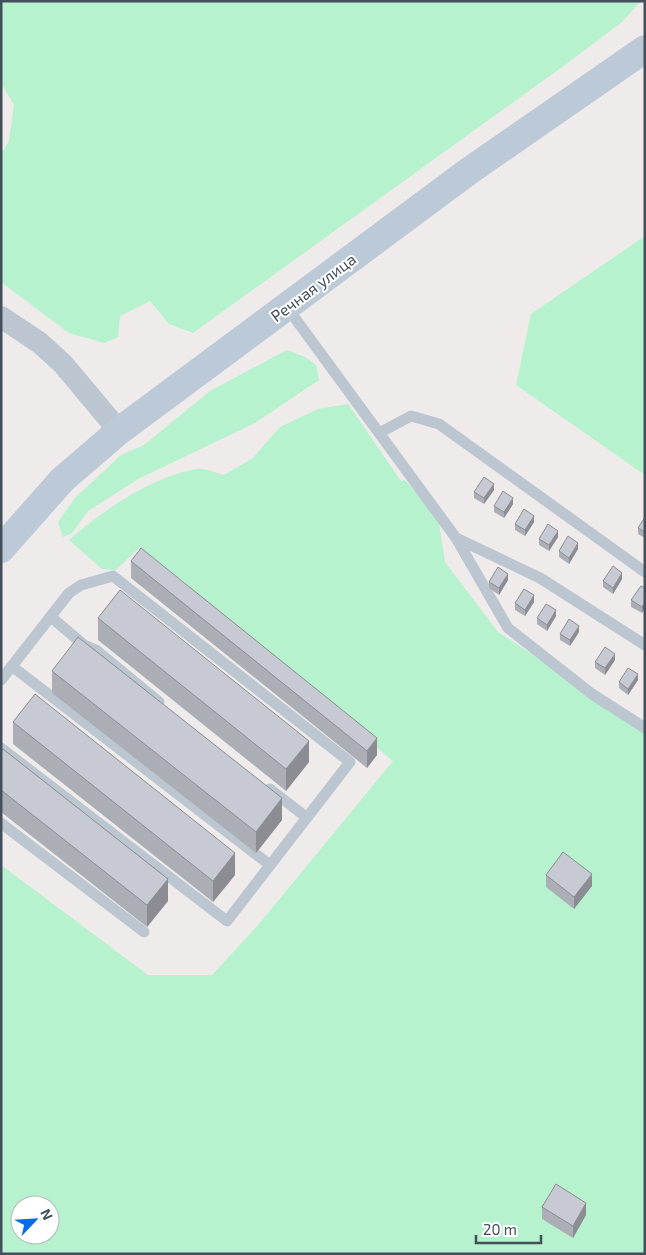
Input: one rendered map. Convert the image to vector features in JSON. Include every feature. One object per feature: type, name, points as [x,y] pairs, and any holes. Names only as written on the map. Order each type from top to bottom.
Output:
[{"type":"street","name":"Речная улица","points":[[1,549],[62,480],[119,431],[469,170],[645,48]]},
{"type":"street","points":[[1,317],[40,343],[63,364],[119,431]]},
{"type":"lane","points":[[286,306],[456,538],[508,628],[592,694],[645,728]]},
{"type":"lane","points":[[379,433],[410,416],[439,424],[645,572]]},
{"type":"lane","points":[[456,538],[540,578],[645,644]]},
{"type":"lane","points":[[1,680],[69,593],[81,585],[113,576],[350,762],[227,921],[1,748]]},
{"type":"lane","points":[[51,617],[84,645],[96,650],[169,711]]},
{"type":"lane","points":[[13,667],[270,865]]},
{"type":"lane","points":[[262,783],[306,817]]},
{"type":"lane","points":[[1,823],[144,932]]},
{"type":"green space","points":[[1,1],[641,1],[622,22],[569,62],[193,333],[169,324],[150,301],[120,316],[118,337],[104,343],[69,333],[1,282],[1,151],[4,150],[9,141],[14,105],[1,83]]},
{"type":"green space","points":[[645,236],[645,475],[516,385],[531,314]]},
{"type":"green space","points":[[287,350],[305,357],[316,365],[319,380],[255,423],[140,478],[88,511],[72,533],[63,537],[58,522],[75,498],[121,455],[144,445],[210,391]]},
{"type":"green space","points":[[348,404],[401,481],[405,480],[438,517],[445,562],[498,632],[592,694],[645,733],[645,1254],[1,1254],[1,865],[148,975],[212,975],[259,924],[393,761],[183,585],[186,583],[140,550],[138,549],[116,570],[102,569],[69,540],[112,507],[163,479],[197,469],[224,475],[253,458],[280,427],[318,409]]},
{"type":"building","points":[[484,477],[494,484],[484,498],[474,492]]},
{"type":"building","points":[[503,491],[513,498],[504,512],[494,506]]},
{"type":"building","points":[[524,509],[534,516],[525,530],[515,524]]},
{"type":"building","points":[[645,517],[645,532],[638,528]]},
{"type":"building","points":[[548,524],[558,531],[549,545],[539,539]]},
{"type":"building","points":[[568,536],[578,543],[569,558],[559,551]]},
{"type":"building","points":[[141,548],[377,738],[367,751],[131,561]]},
{"type":"building","points":[[613,566],[622,573],[613,588],[603,581]]},
{"type":"building","points":[[498,567],[508,574],[499,588],[489,582]]},
{"type":"building","points":[[641,586],[645,588],[645,602],[642,607],[631,600]]},
{"type":"building","points":[[524,589],[534,595],[525,610],[515,603]]},
{"type":"building","points":[[120,590],[309,741],[286,769],[98,618]]},
{"type":"building","points":[[546,604],[556,610],[547,625],[537,618]]},
{"type":"building","points":[[569,619],[579,626],[570,640],[560,634]]},
{"type":"building","points":[[78,637],[282,798],[256,832],[52,671]]},
{"type":"building","points":[[605,647],[615,654],[605,668],[595,662]]},
{"type":"building","points":[[628,668],[638,674],[628,689],[619,682]]},
{"type":"building","points":[[35,694],[235,853],[213,881],[13,722]]},
{"type":"building","points":[[3,749],[168,879],[147,905],[1,790],[1,751]]},
{"type":"building","points":[[563,852],[592,874],[574,897],[546,875]]},
{"type":"building","points":[[556,1184],[586,1203],[573,1226],[542,1207]]}]
